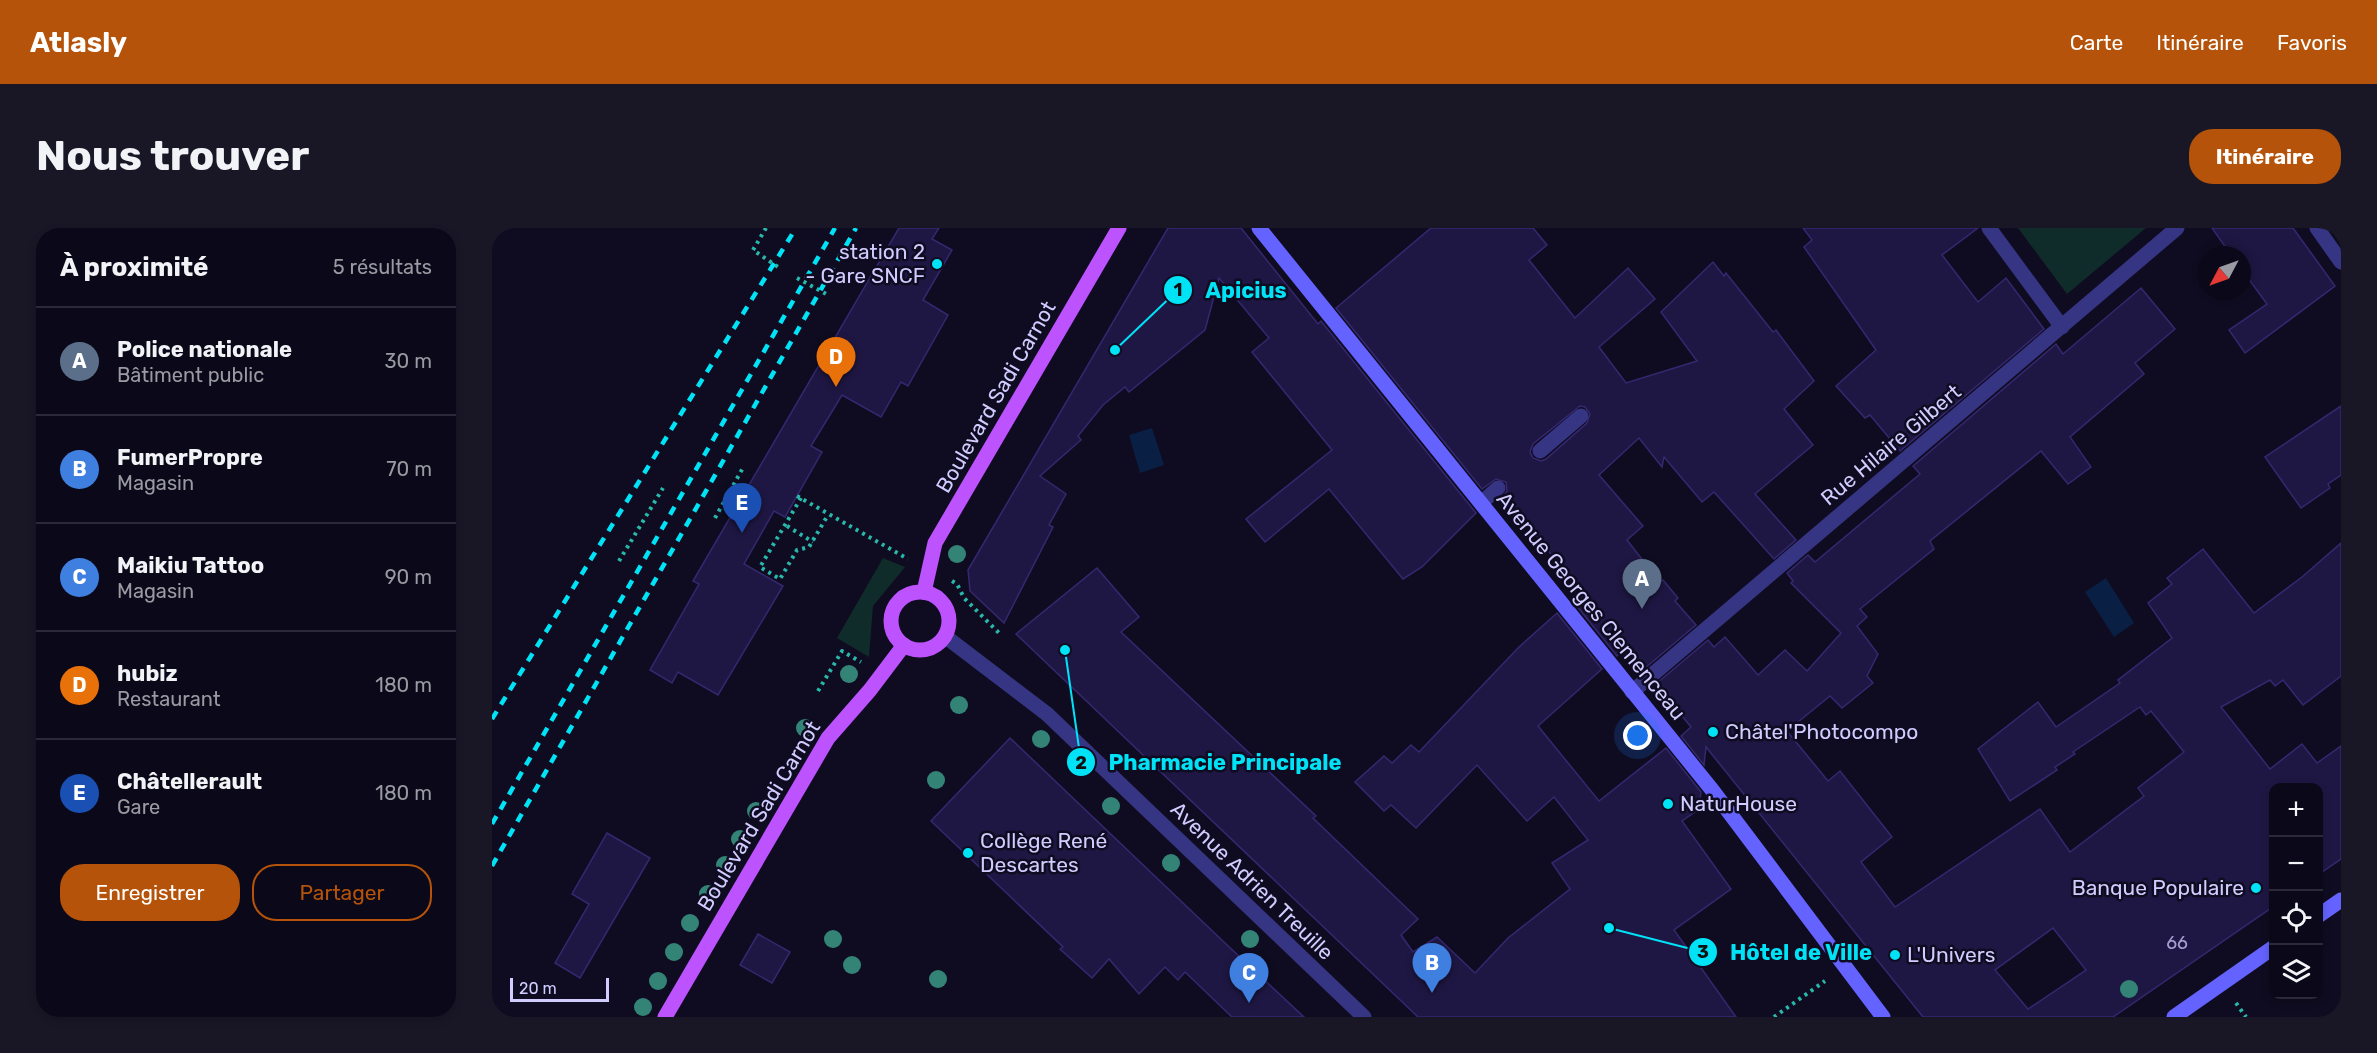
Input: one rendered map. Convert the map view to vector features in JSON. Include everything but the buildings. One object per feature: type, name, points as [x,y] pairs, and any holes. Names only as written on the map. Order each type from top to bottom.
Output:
[{"type":"main road","name":"Boulevard Sadi Carnot","points":[[924,592],[935,543],[1119,228]]},
{"type":"main road","name":"Avenue Georges Clemenceau","points":[[1259,228],[1713,791],[1883,1017]]},
{"type":"main road","points":[[924,592],[942,600],[950,618],[946,637],[932,649],[922,651],[904,645],[892,630],[892,611],[905,596],[924,592]]},
{"type":"main road","name":"Boulevard Sadi Carnot","points":[[665,1017],[828,738],[883,674],[904,645]]},
{"type":"main road","points":[[2323,913],[2341,900]]},
{"type":"main road","points":[[2174,1017],[2269,950]]},
{"type":"street","points":[[1989,228],[2062,327]]},
{"type":"street","name":"Rue Hilaire Gilbert","points":[[1632,692],[2177,228]]},
{"type":"street","points":[[2317,228],[2341,262]]},
{"type":"street","points":[[1540,451],[1581,416]]},
{"type":"street","points":[[1481,503],[1498,488]]},
{"type":"street","name":"Avenue Adrien Treuille","points":[[946,637],[1047,714],[1364,1017]]},
{"type":"path","points":[[766,228],[753,250],[781,269]]},
{"type":"path","points":[[797,278],[828,295]]},
{"type":"path","points":[[715,518],[744,466]]},
{"type":"path","points":[[619,561],[663,488]]},
{"type":"path","points":[[828,515],[813,542],[809,547],[797,550],[780,579],[760,567],[799,497],[900,556],[929,566],[957,584],[964,598],[1001,634]]},
{"type":"path","points":[[787,526],[813,542]]},
{"type":"path","points":[[818,691],[842,651],[883,674]]},
{"type":"path","points":[[1774,1017],[1846,968]]},
{"type":"green space","points":[[2018,228],[2146,228],[2067,294]]},
{"type":"green space","points":[[883,558],[905,567],[873,606],[869,657],[837,638]]},
{"type":"water","points":[[1152,428],[1164,465],[1140,473],[1129,435]]},
{"type":"water","points":[[2106,578],[2134,623],[2114,637],[2085,592]]},
{"type":"railway","points":[[492,719],[796,228]]},
{"type":"railway","points":[[492,824],[835,228]]},
{"type":"railway","points":[[492,866],[856,228]]},
{"type":"place","name":"station 2 - Gare SNCF","points":[[937,264]]},
{"type":"place","name":"Apicius","points":[[1115,350]]},
{"type":"place","name":"hubiz","points":[[836,387]]},
{"type":"place","name":"Châtellerault","points":[[742,533]]},
{"type":"place","name":"Police nationale","points":[[1642,609]]},
{"type":"place","name":"Pharmacie Principale","points":[[1065,650]]},
{"type":"place","name":"Châtel'Photocompo","points":[[1713,732]]},
{"type":"place","name":"NaturHouse","points":[[1668,804]]},
{"type":"place","name":"Collège René Descartes","points":[[968,853]]},
{"type":"place","name":"Banque Populaire","points":[[2256,888]]},
{"type":"place","name":"Hôtel de Ville","points":[[1609,928]]},
{"type":"place","name":"L'Univers","points":[[1895,955]]},
{"type":"place","name":"FumerPropre","points":[[1432,993]]},
{"type":"place","name":"Maikiu Tattoo","points":[[1249,1003]]}]
